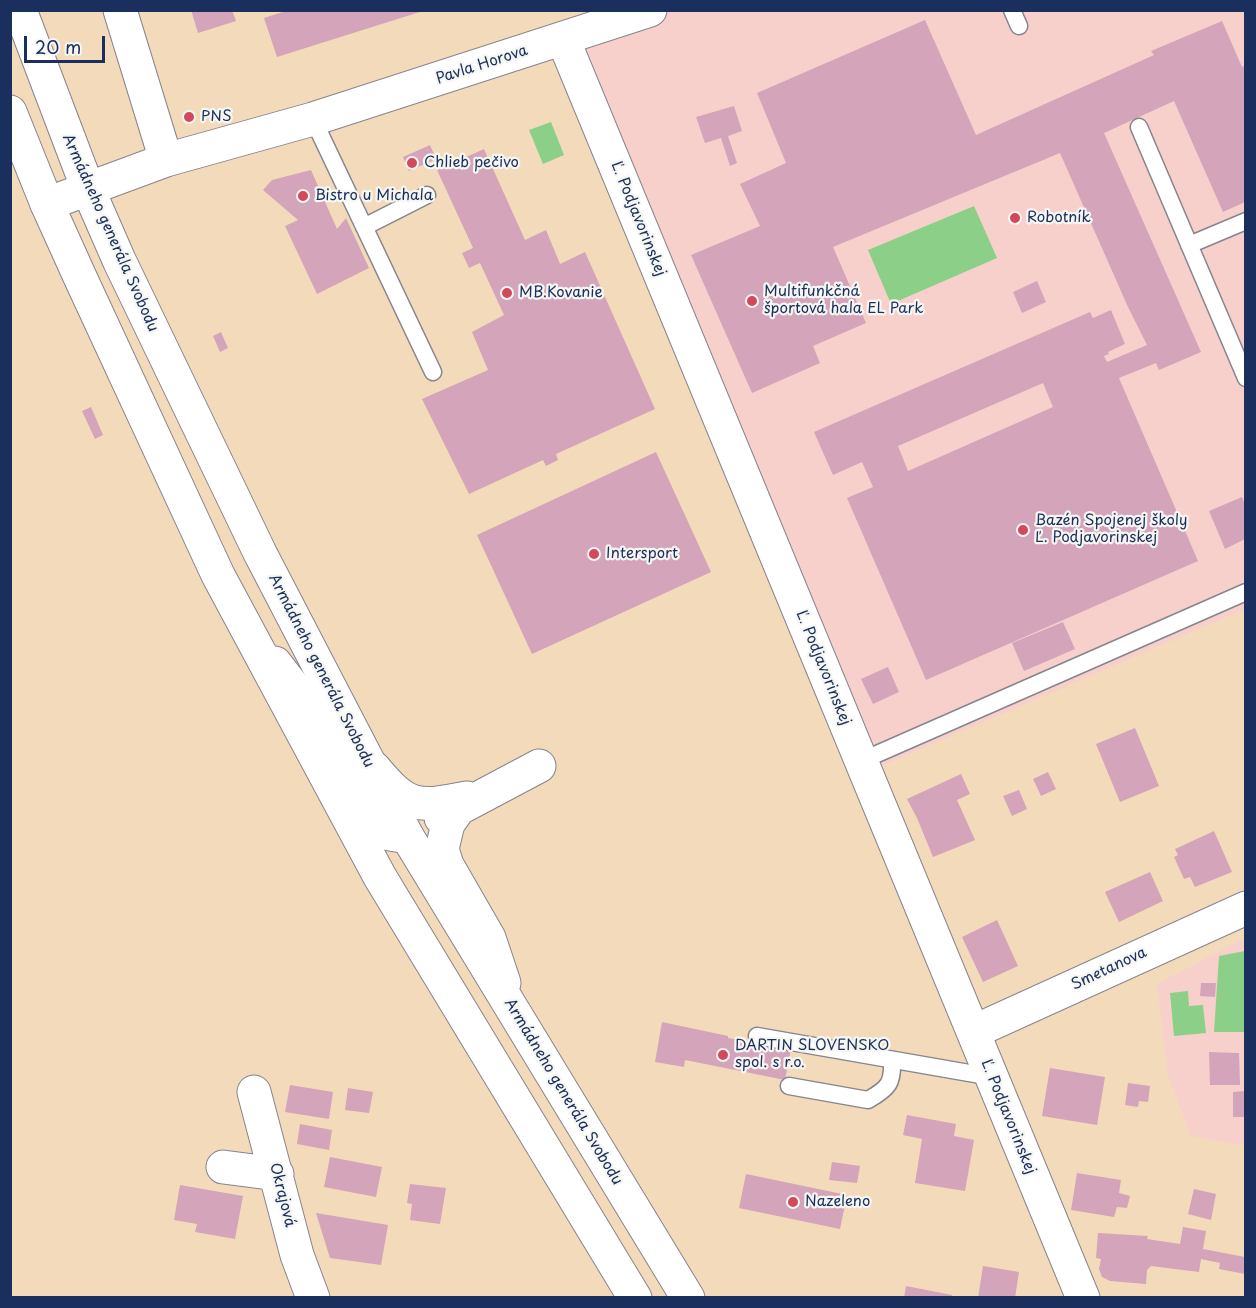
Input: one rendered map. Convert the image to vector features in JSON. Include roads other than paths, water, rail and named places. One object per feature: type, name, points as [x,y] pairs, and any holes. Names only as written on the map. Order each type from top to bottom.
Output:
[{"type":"street","name":"Armádneho generála Svobodu","points":[[20,10],[88,189],[119,260],[255,544],[406,836],[688,1298]]},
{"type":"street","points":[[120,10],[166,160]]},
{"type":"street","name":"Pavla Horova","points":[[47,204],[166,160],[313,119],[651,10]]},
{"type":"street","name":"Ľ. Podjavorinskej","points":[[563,39],[1083,1298]]},
{"type":"street","points":[[10,112],[47,204],[143,416],[246,627],[380,877],[636,1298]]},
{"type":"street","points":[[246,627],[306,703],[371,822],[380,832],[391,836],[406,836]]},
{"type":"street","points":[[369,763],[392,790],[412,803],[439,804],[472,801]]},
{"type":"street","points":[[380,877],[388,854],[406,836],[539,766]]},
{"type":"street","points":[[472,801],[448,824],[442,849],[447,865],[489,938],[513,1010]]},
{"type":"street","name":"Smetanova","points":[[973,1032],[1245,908]]},
{"type":"street","name":"Okrajová","points":[[254,1092],[297,1255],[313,1298]]},
{"type":"street","points":[[224,1167],[277,1174]]},
{"type":"lane","points":[[1012,10],[1019,26]]},
{"type":"lane","points":[[313,119],[433,372]]},
{"type":"lane","points":[[1139,127],[1245,378]]},
{"type":"lane","points":[[364,227],[427,195]]},
{"type":"lane","points":[[1189,245],[1245,221]]},
{"type":"lane","points":[[861,760],[1245,592]]},
{"type":"lane","points":[[757,1036],[992,1077]]},
{"type":"lane","points":[[789,1086],[868,1100],[883,1091],[892,1078],[892,1060]]},
{"type":"place","name":"PNS","points":[[189,117]]},
{"type":"place","name":"Chlieb pečivo","points":[[412,163]]},
{"type":"place","name":"Bistro u Michala","points":[[303,196]]},
{"type":"place","name":"Robotník","points":[[1015,218]]},
{"type":"place","name":"MB.Kovanie","points":[[507,293]]},
{"type":"place","name":"Multifunkčná športová hala EL Park","points":[[752,301]]},
{"type":"place","name":"Bazén Spojenej školy Ľ. Podjavorinskej","points":[[1023,530]]},
{"type":"place","name":"Intersport","points":[[594,554]]},
{"type":"place","name":"DARTIN SLOVENSKO spol. s r.o.","points":[[723,1055]]},
{"type":"place","name":"Nazeleno","points":[[793,1202]]}]
